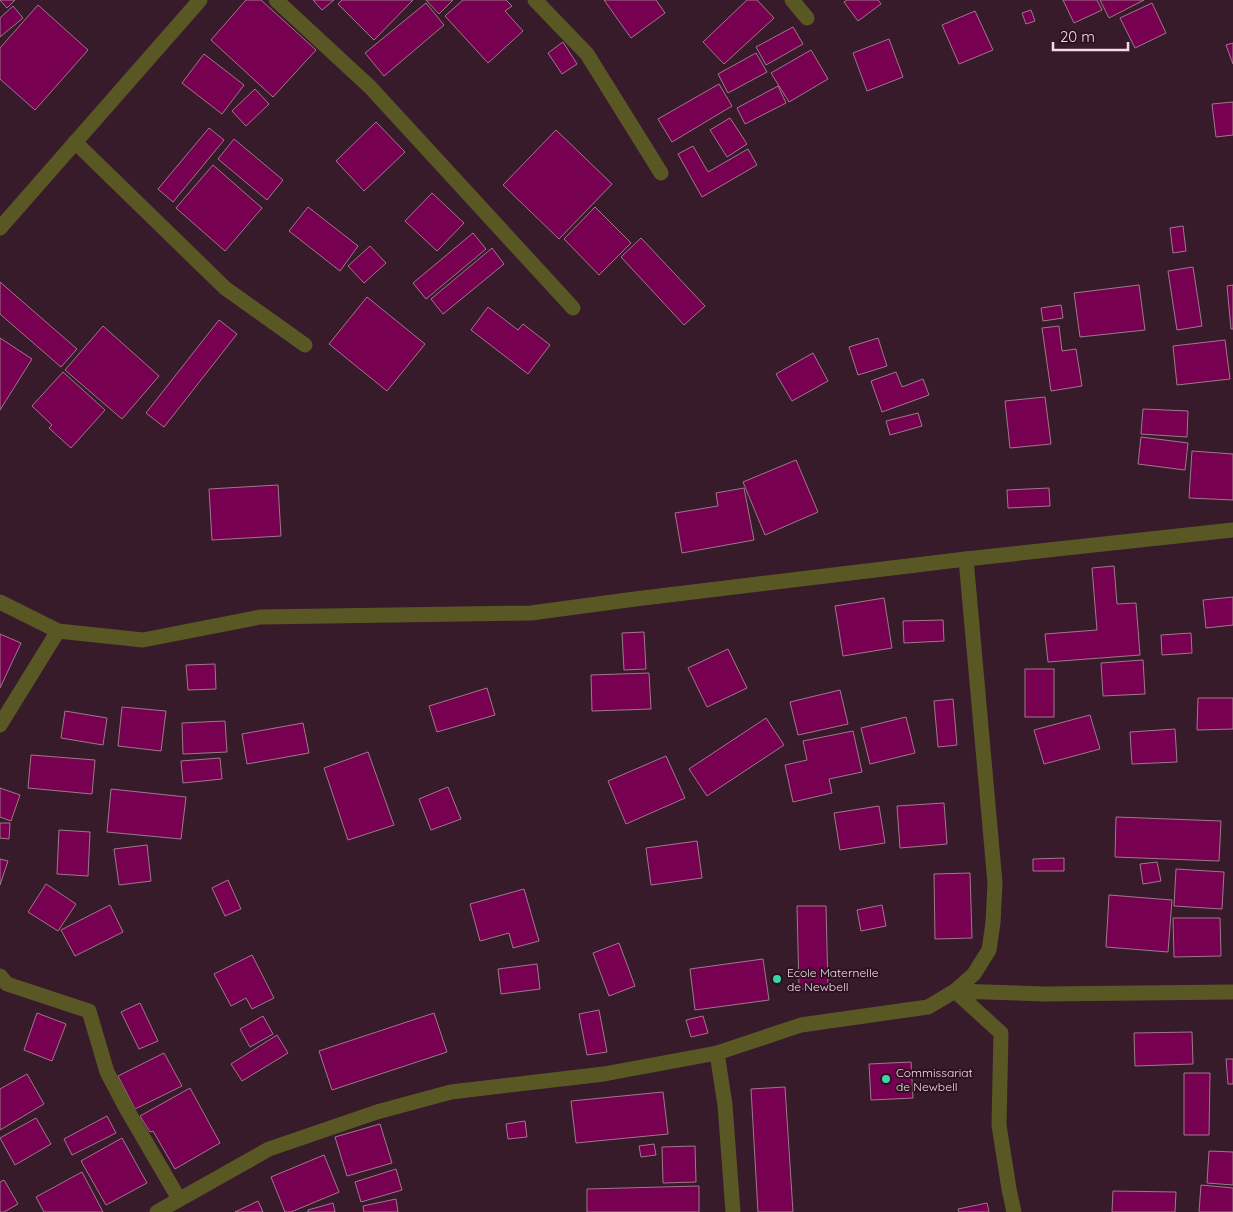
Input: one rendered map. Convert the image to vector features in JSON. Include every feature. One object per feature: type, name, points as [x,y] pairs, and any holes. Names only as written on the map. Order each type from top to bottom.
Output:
[{"type":"street","points":[[2,226],[200,0]]},
{"type":"street","points":[[276,0],[370,87],[573,308]]},
{"type":"street","points":[[535,0],[587,54],[661,173]]},
{"type":"street","points":[[792,0],[807,18]]},
{"type":"street","points":[[75,142],[225,288],[305,345]]},
{"type":"street","points":[[0,602],[58,631],[143,640],[260,618],[531,613],[635,598],[1233,530]]},
{"type":"street","points":[[156,1212],[269,1149],[377,1112],[451,1092],[604,1074],[717,1053],[801,1025],[928,1007],[956,991],[974,974],[989,950],[994,923],[995,883],[966,559]]},
{"type":"street","points":[[0,725],[58,631]]},
{"type":"street","points":[[0,976],[7,984],[89,1011],[107,1072],[179,1199]]},
{"type":"street","points":[[956,991],[1045,994],[1233,992]]},
{"type":"street","points":[[956,991],[1001,1033],[999,1125],[1014,1212]]},
{"type":"street","points":[[717,1053],[725,1105],[733,1212]]},
{"type":"building","points":[[0,0],[15,0],[7,8]]},
{"type":"building","points":[[246,0],[261,0],[316,50],[273,97],[211,40]]},
{"type":"building","points":[[313,0],[334,0],[322,10]]},
{"type":"building","points":[[342,0],[413,0],[374,40],[338,4]]},
{"type":"building","points":[[426,0],[453,0],[439,14]]},
{"type":"building","points":[[463,0],[506,0],[512,6],[505,11],[523,31],[488,63],[445,16]]},
{"type":"building","points":[[604,0],[656,0],[665,13],[631,38]]},
{"type":"building","points":[[747,0],[757,0],[774,18],[724,64],[703,42]]},
{"type":"building","points":[[847,0],[878,0],[881,4],[858,21],[844,2]]},
{"type":"building","points":[[1063,0],[1097,0],[1102,10],[1074,23]]},
{"type":"building","points":[[1100,0],[1144,0],[1109,18]]},
{"type":"building","points":[[426,3],[444,25],[384,76],[365,53]]},
{"type":"building","points":[[1152,3],[1166,33],[1135,48],[1120,18]]},
{"type":"building","points":[[38,5],[88,50],[35,110],[0,79],[0,48]]},
{"type":"building","points":[[13,6],[23,18],[0,37],[0,18]]},
{"type":"building","points":[[1031,10],[1035,21],[1026,24],[1022,13]]},
{"type":"building","points":[[975,11],[993,50],[959,64],[942,25]]},
{"type":"building","points":[[793,27],[803,44],[766,65],[756,47]]},
{"type":"building","points":[[889,39],[903,77],[867,91],[853,53]]},
{"type":"building","points":[[563,42],[577,64],[562,74],[548,53]]},
{"type":"building","points":[[1233,43],[1233,64],[1226,45]]},
{"type":"building","points":[[811,50],[828,79],[789,102],[771,73]]},
{"type":"building","points":[[756,53],[767,72],[728,93],[718,74]]},
{"type":"building","points":[[204,54],[244,85],[222,114],[182,83]]},
{"type":"building","points":[[719,84],[732,106],[672,142],[658,119]]},
{"type":"building","points":[[778,86],[786,103],[745,124],[737,108]]},
{"type":"building","points":[[255,89],[269,104],[246,126],[232,111]]},
{"type":"building","points":[[1233,102],[1233,135],[1216,137],[1212,104]]},
{"type":"building","points":[[730,118],[747,144],[727,157],[710,130]]},
{"type":"building","points":[[376,122],[405,152],[364,191],[336,161]]},
{"type":"building","points":[[209,128],[224,140],[173,202],[158,189]]},
{"type":"building","points":[[556,130],[612,184],[559,239],[503,185]]},
{"type":"building","points":[[234,139],[283,180],[267,200],[218,159]]},
{"type":"building","points":[[693,146],[708,172],[748,149],[757,165],[702,197],[678,154]]},
{"type":"building","points":[[213,165],[262,208],[225,251],[176,208]]},
{"type":"building","points":[[432,193],[464,223],[437,251],[405,221]]},
{"type":"building","points":[[308,207],[358,246],[340,271],[289,231]]},
{"type":"building","points":[[595,207],[631,243],[599,275],[564,239]]},
{"type":"building","points":[[1183,226],[1186,251],[1173,253],[1170,228]]},
{"type":"building","points":[[473,233],[486,249],[426,299],[413,283]]},
{"type":"building","points":[[641,238],[705,306],[684,325],[621,257]]},
{"type":"building","points":[[370,246],[386,263],[364,283],[348,266]]},
{"type":"building","points":[[492,248],[504,264],[443,314],[431,299]]},
{"type":"building","points":[[1193,267],[1202,326],[1177,330],[1168,271]]},
{"type":"building","points":[[0,282],[77,349],[61,367],[0,314]]},
{"type":"building","points":[[1139,285],[1145,330],[1080,337],[1074,293]]},
{"type":"building","points":[[1233,285],[1233,329],[1231,329],[1227,286]]},
{"type":"building","points":[[367,297],[425,344],[387,391],[329,344]]},
{"type":"building","points":[[1061,305],[1063,318],[1043,321],[1041,308]]},
{"type":"building","points":[[488,307],[518,330],[523,324],[550,345],[528,374],[471,330]]},
{"type":"building","points":[[219,320],[237,334],[164,427],[146,413]]},
{"type":"building","points":[[103,326],[159,376],[122,419],[65,370]]},
{"type":"building","points":[[1059,326],[1062,351],[1076,349],[1082,386],[1051,391],[1042,328]]},
{"type":"building","points":[[0,338],[32,359],[0,410]]},
{"type":"building","points":[[878,338],[887,366],[858,375],[849,347]]},
{"type":"building","points":[[1225,340],[1230,379],[1177,385],[1173,346]]},
{"type":"building","points":[[813,353],[828,381],[792,401],[776,374]]},
{"type":"building","points":[[63,372],[105,410],[71,448],[49,428],[52,425],[32,406]]},
{"type":"building","points":[[896,372],[902,387],[923,379],[929,395],[882,412],[871,381]]},
{"type":"building","points":[[1045,397],[1051,444],[1010,448],[1005,401]]},
{"type":"building","points":[[1143,409],[1188,411],[1187,437],[1141,434]]},
{"type":"building","points":[[918,413],[922,426],[890,435],[886,421]]},
{"type":"building","points":[[1141,437],[1188,443],[1185,470],[1138,464]]},
{"type":"building","points":[[1192,451],[1233,454],[1233,500],[1189,498]]},
{"type":"building","points":[[796,460],[818,512],[765,535],[743,482]]},
{"type":"building","points":[[278,485],[281,536],[212,540],[209,489]]},
{"type":"building","points":[[744,488],[754,540],[682,553],[675,513],[718,506],[716,493]]},
{"type":"building","points":[[1049,488],[1050,506],[1008,508],[1007,490]]},
{"type":"building","points":[[1114,566],[1117,604],[1136,603],[1140,655],[1048,662],[1045,634],[1097,630],[1092,568]]},
{"type":"building","points":[[1233,597],[1233,625],[1206,628],[1203,600]]},
{"type":"building","points":[[884,598],[892,648],[843,656],[835,606]]},
{"type":"building","points":[[943,620],[944,641],[904,643],[903,621]]},
{"type":"building","points":[[644,632],[646,669],[624,670],[622,633]]},
{"type":"building","points":[[1191,633],[1192,653],[1162,655],[1161,635]]},
{"type":"building","points":[[0,634],[21,643],[0,688]]},
{"type":"building","points":[[728,649],[747,688],[707,707],[688,668]]},
{"type":"building","points":[[1143,660],[1145,694],[1103,696],[1101,663]]},
{"type":"building","points":[[215,664],[216,689],[188,690],[186,665]]},
{"type":"building","points":[[1025,669],[1054,669],[1054,717],[1025,717]]},
{"type":"building","points":[[649,673],[651,709],[592,711],[591,675]]},
{"type":"building","points":[[487,688],[495,715],[437,732],[429,706]]},
{"type":"building","points":[[840,690],[848,724],[798,735],[790,702]]},
{"type":"building","points":[[1198,698],[1233,698],[1233,729],[1197,730]]},
{"type":"building","points":[[953,699],[957,745],[938,747],[934,701]]},
{"type":"building","points":[[122,707],[166,711],[161,751],[118,746]]},
{"type":"building","points":[[65,711],[107,718],[103,745],[61,738]]},
{"type":"building","points":[[1090,715],[1100,749],[1044,764],[1034,730]]},
{"type":"building","points":[[906,717],[915,753],[870,764],[861,728]]},
{"type":"building","points":[[766,718],[784,745],[707,796],[689,769]]},
{"type":"building","points":[[225,721],[227,752],[183,754],[182,723]]},
{"type":"building","points":[[303,723],[309,753],[247,764],[242,734]]},
{"type":"building","points":[[1175,729],[1177,762],[1132,764],[1130,732]]},
{"type":"building","points":[[853,731],[862,772],[829,779],[832,793],[793,802],[785,765],[807,760],[803,741]]},
{"type":"building","points":[[368,752],[394,825],[348,840],[324,768]]},
{"type":"building","points":[[31,755],[95,760],[92,794],[28,788]]},
{"type":"building","points":[[666,756],[685,798],[626,824],[608,781]]},
{"type":"building","points":[[220,758],[222,779],[183,783],[181,761]]},
{"type":"building","points":[[448,787],[461,819],[431,830],[419,799]]},
{"type":"building","points":[[0,788],[20,795],[11,821],[0,817]]},
{"type":"building","points":[[111,789],[186,797],[181,839],[107,832]]},
{"type":"building","points":[[944,803],[947,844],[900,848],[897,806]]},
{"type":"building","points":[[879,806],[885,843],[840,850],[834,813]]},
{"type":"building","points":[[1116,817],[1221,821],[1219,861],[1115,857]]},
{"type":"building","points":[[0,823],[10,823],[9,839],[0,838]]},
{"type":"building","points":[[59,830],[90,832],[88,876],[57,874]]},
{"type":"building","points":[[697,841],[702,878],[651,885],[646,848]]},
{"type":"building","points":[[147,845],[151,881],[119,885],[114,849]]},
{"type":"building","points":[[1064,858],[1064,871],[1033,871],[1033,859]]},
{"type":"building","points":[[0,859],[8,861],[0,885]]},
{"type":"building","points":[[1157,862],[1161,881],[1143,884],[1140,864]]},
{"type":"building","points":[[1176,869],[1224,872],[1222,909],[1174,906]]},
{"type":"building","points":[[970,873],[972,938],[935,939],[934,874]]},
{"type":"building","points":[[228,880],[241,909],[225,916],[212,888]]},
{"type":"building","points":[[46,884],[76,904],[58,931],[28,912]]},
{"type":"building","points":[[524,889],[539,941],[513,948],[509,933],[480,941],[470,904]]},
{"type":"building","points":[[1109,895],[1172,900],[1168,952],[1106,947]]},
{"type":"building","points":[[110,905],[123,932],[75,956],[61,930]]},
{"type":"building","points":[[882,905],[886,926],[861,931],[857,910]]},
{"type":"building","points":[[797,906],[826,906],[828,988],[799,989]]},
{"type":"building","points":[[1173,918],[1220,918],[1221,956],[1174,957]]},
{"type":"building","points":[[619,943],[635,986],[609,996],[593,953]]},
{"type":"building","points":[[252,955],[274,998],[252,1009],[246,998],[231,1006],[214,974]]},
{"type":"building","points":[[763,959],[769,1000],[695,1010],[690,969]]},
{"type":"building","points":[[537,964],[540,989],[501,994],[498,969]]},
{"type":"building","points":[[140,1003],[158,1041],[139,1049],[121,1012]]},
{"type":"building","points":[[599,1010],[607,1052],[587,1055],[579,1014]]},
{"type":"building","points":[[37,1013],[66,1024],[52,1061],[24,1050]]},
{"type":"building","points":[[434,1013],[447,1052],[332,1090],[319,1051]]},
{"type":"building","points":[[263,1016],[273,1034],[250,1047],[240,1029]]},
{"type":"building","points":[[703,1016],[708,1033],[691,1037],[686,1020]]},
{"type":"building","points":[[1192,1032],[1193,1064],[1135,1066],[1134,1033]]},
{"type":"building","points":[[277,1035],[288,1053],[242,1081],[231,1064]]},
{"type":"building","points":[[164,1053],[182,1086],[135,1109],[118,1076]]},
{"type":"building","points":[[1226,1059],[1233,1059],[1233,1084],[1228,1084]]},
{"type":"building","points":[[911,1062],[913,1098],[871,1100],[869,1064]]},
{"type":"building","points":[[1184,1073],[1210,1073],[1209,1135],[1184,1135]]},
{"type":"building","points":[[27,1074],[44,1104],[0,1130],[0,1089]]},
{"type":"building","points":[[785,1087],[793,1212],[758,1212],[751,1089]]},
{"type":"building","points":[[190,1088],[220,1143],[175,1169],[153,1131],[150,1132],[140,1116]]},
{"type":"building","points":[[663,1092],[668,1134],[576,1143],[571,1101]]},
{"type":"building","points":[[107,1116],[116,1133],[72,1155],[64,1139]]},
{"type":"building","points":[[36,1118],[51,1144],[15,1165],[0,1138]]},
{"type":"building","points":[[525,1121],[527,1137],[508,1139],[506,1124]]},
{"type":"building","points":[[380,1124],[392,1163],[347,1176],[335,1137]]},
{"type":"building","points":[[122,1138],[147,1183],[106,1205],[81,1161]]},
{"type":"building","points":[[654,1144],[656,1155],[641,1157],[639,1146]]},
{"type":"building","points":[[695,1146],[696,1182],[663,1183],[662,1147]]},
{"type":"building","points":[[1209,1151],[1233,1152],[1233,1185],[1207,1183]]},
{"type":"building","points":[[324,1155],[339,1192],[291,1212],[285,1212],[271,1177]]},
{"type":"building","points":[[396,1169],[402,1190],[361,1202],[355,1182]]},
{"type":"building","points":[[82,1172],[103,1212],[44,1212],[36,1197]]},
{"type":"building","points":[[4,1180],[18,1204],[4,1212],[0,1212],[0,1182]]},
{"type":"building","points":[[1201,1185],[1233,1188],[1233,1212],[1199,1212]]},
{"type":"building","points":[[699,1186],[699,1212],[587,1212],[587,1189]]},
{"type":"building","points":[[1113,1191],[1176,1192],[1175,1212],[1112,1212]]},
{"type":"building","points":[[396,1199],[398,1212],[364,1212],[363,1206]]},
{"type":"building","points":[[258,1201],[263,1212],[235,1212]]},
{"type":"building","points":[[333,1203],[335,1212],[308,1212],[308,1210]]},
{"type":"building","points":[[987,1203],[989,1212],[959,1212],[958,1209]]},
{"type":"place","name":"Ecole Maternelle de Newbell","points":[[777,979]]},
{"type":"place","name":"Commissariat de Newbell","points":[[886,1079]]}]
